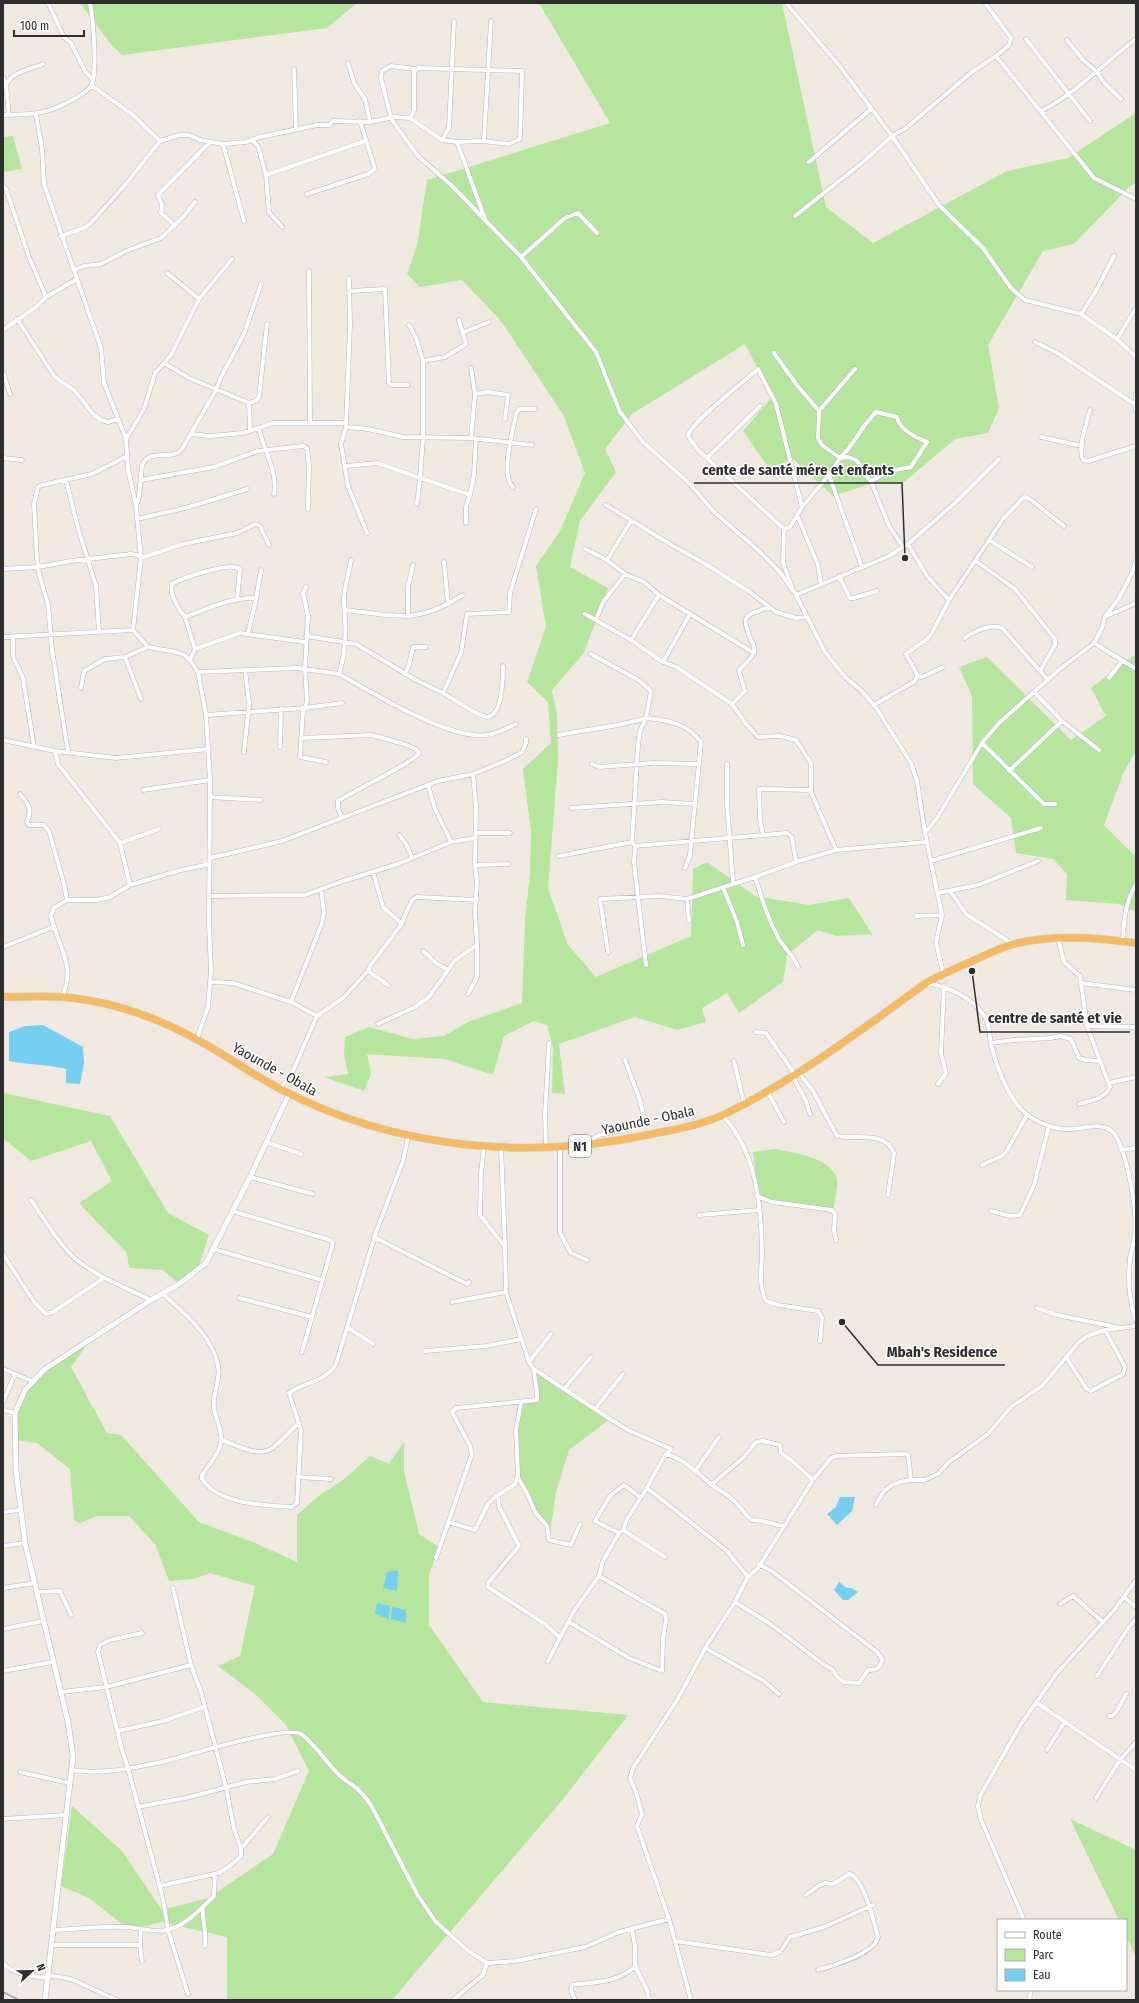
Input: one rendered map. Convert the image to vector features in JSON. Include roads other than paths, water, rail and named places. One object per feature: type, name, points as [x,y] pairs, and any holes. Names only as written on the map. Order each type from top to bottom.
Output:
[{"type":"highway","name":"Yaounde - Obala","points":[[3,997],[61,997],[121,1008],[163,1022],[197,1039],[288,1094],[337,1115],[408,1136],[484,1147],[582,1146],[616,1142],[684,1127],[722,1115],[796,1075],[926,983],[943,973],[999,949],[1017,943],[1058,938],[1088,937],[1136,943]]},
{"type":"street","points":[[48,3],[64,37],[71,43],[85,71],[93,80]]},
{"type":"street","points":[[3,115],[36,115],[60,107],[86,91],[91,85],[93,80],[94,30],[90,3]]},
{"type":"street","points":[[786,3],[838,64],[892,136],[939,204],[983,248],[1011,288],[1025,300],[1081,314],[1117,339],[1136,357]]},
{"type":"street","points":[[795,216],[863,162],[892,136],[906,128],[972,72],[996,56],[1009,45],[1011,38],[985,3]]},
{"type":"street","points":[[482,141],[484,139],[490,20]]},
{"type":"street","points":[[442,140],[449,128],[454,21]]},
{"type":"street","points":[[1026,39],[1090,121]]},
{"type":"street","points":[[1041,111],[1053,105],[1068,94],[1097,72],[1118,52],[1136,39]]},
{"type":"street","points":[[1067,40],[1083,60],[1097,72],[1104,83],[1121,99]]},
{"type":"street","points":[[996,56],[1094,178],[1136,199]]},
{"type":"street","points":[[348,63],[354,83],[365,99],[370,122]]},
{"type":"street","points":[[6,85],[14,76],[43,64]]},
{"type":"street","points":[[61,236],[90,224],[125,185],[160,140],[179,135],[189,135],[209,143],[223,144],[252,140],[317,125],[329,125],[333,121],[370,122],[391,118],[410,118],[442,140],[457,142],[482,141],[509,144],[520,139],[522,116],[522,71],[416,69],[391,66],[382,71],[380,78],[391,118],[418,156],[451,185],[521,257],[596,352],[620,412],[644,442],[690,484],[714,512],[758,550],[779,571],[796,595]]},
{"type":"street","points":[[294,69],[296,129]]},
{"type":"street","points":[[410,118],[414,110],[416,69]]},
{"type":"street","points":[[3,77],[6,85],[9,115]]},
{"type":"street","points":[[91,85],[133,115],[160,140]]},
{"type":"street","points":[[809,162],[871,109]]},
{"type":"street","points":[[36,115],[42,148],[44,184],[101,348],[104,383],[126,439],[129,476],[136,506],[141,558],[133,630],[148,647]]},
{"type":"street","points":[[306,194],[368,174],[375,170],[360,121]]},
{"type":"street","points":[[252,140],[258,146],[266,174],[268,210],[282,227]]},
{"type":"street","points":[[266,174],[365,141]]},
{"type":"street","points":[[457,142],[486,221]]},
{"type":"street","points":[[174,225],[161,213],[162,205],[158,195],[209,143]]},
{"type":"street","points":[[223,144],[244,221]]},
{"type":"street","points":[[3,186],[6,189],[29,257],[46,297]]},
{"type":"street","points":[[74,270],[84,266],[101,264],[126,250],[161,238],[184,216],[195,202]]},
{"type":"street","points":[[521,257],[565,218],[578,213],[597,233]]},
{"type":"street","points":[[1081,314],[1096,291],[1114,256]]},
{"type":"street","points":[[126,439],[144,409],[155,373],[171,355],[199,299],[232,259]]},
{"type":"street","points":[[309,271],[310,423]]},
{"type":"street","points":[[167,274],[199,299]]},
{"type":"street","points":[[349,278],[350,291],[346,425],[341,444],[346,466],[348,486],[366,533]]},
{"type":"street","points":[[3,330],[36,307],[46,297],[77,279]]},
{"type":"street","points":[[136,506],[139,497],[142,465],[146,458],[156,455],[178,454],[216,390],[221,377],[244,334],[261,284]]},
{"type":"street","points":[[350,291],[385,289],[389,383],[391,385],[408,385]]},
{"type":"street","points":[[1117,339],[1136,308]]},
{"type":"street","points":[[17,319],[55,377],[75,391],[94,415],[108,422],[118,419]]},
{"type":"street","points":[[423,361],[445,357],[466,344],[464,332],[459,320]]},
{"type":"street","points":[[464,332],[489,322]]},
{"type":"street","points":[[164,363],[189,378],[216,390],[249,403],[256,401],[259,397],[267,324]]},
{"type":"street","points":[[409,325],[416,338],[423,361],[422,438],[417,504]]},
{"type":"street","points":[[1035,342],[1059,354],[1135,405]]},
{"type":"street","points":[[774,353],[796,384],[819,411]]},
{"type":"street","points":[[466,522],[466,508],[474,475],[475,394],[471,368]]},
{"type":"street","points":[[802,507],[776,404],[758,370],[714,406],[689,433],[691,441],[707,458],[784,529],[783,563],[796,595],[825,652],[845,677],[874,705],[911,762],[917,781],[926,842],[942,915],[936,942],[943,973]]},
{"type":"street","points":[[855,370],[819,411],[818,438],[822,445],[840,458],[848,457],[856,460],[871,481],[889,526],[903,547]]},
{"type":"street","points":[[3,372],[10,394]]},
{"type":"street","points":[[475,394],[488,392],[508,395],[505,419]]},
{"type":"street","points":[[1136,394],[1136,411]]},
{"type":"street","points":[[249,403],[250,431]]},
{"type":"street","points":[[707,458],[760,406]]},
{"type":"street","points":[[513,487],[508,479],[511,442],[519,409],[535,409]]},
{"type":"street","points":[[1090,410],[1081,456],[1085,461],[1136,446]]},
{"type":"street","points":[[784,529],[790,527],[798,517],[802,507],[829,475],[864,425],[876,412],[897,418],[898,422],[909,432],[927,442],[911,466],[890,471],[871,481]]},
{"type":"street","points":[[190,434],[210,436],[250,431],[273,423],[310,423],[346,425],[403,437],[474,438],[532,444]]},
{"type":"street","points":[[259,428],[264,450],[272,466],[274,494]]},
{"type":"street","points":[[1041,437],[1082,446]]},
{"type":"street","points":[[141,480],[214,467],[264,450],[304,446],[307,448],[309,466],[308,509]]},
{"type":"street","points":[[68,752],[52,650],[48,604],[38,567],[34,504],[38,487],[46,483],[92,474],[128,456]]},
{"type":"street","points":[[3,458],[22,460]]},
{"type":"street","points":[[796,595],[889,556],[908,544],[956,502],[999,459]]},
{"type":"street","points":[[346,466],[377,463],[470,495]]},
{"type":"street","points":[[829,475],[862,567]]},
{"type":"street","points":[[66,480],[78,528],[97,592],[99,632]]},
{"type":"street","points":[[137,519],[189,507],[247,489]]},
{"type":"street","points":[[918,676],[906,654],[927,639],[950,600],[989,540],[1004,519],[1024,497],[1030,499],[1064,526]]},
{"type":"street","points":[[606,505],[704,563],[776,612],[796,618],[807,617]]},
{"type":"street","points":[[443,693],[462,653],[467,614],[509,612],[510,593],[536,509]]},
{"type":"street","points":[[798,517],[818,565],[821,584]]},
{"type":"street","points":[[607,560],[631,521]]},
{"type":"street","points":[[141,558],[183,544],[238,533],[255,524],[260,526],[269,546]]},
{"type":"street","points":[[989,540],[1032,567]]},
{"type":"street","points":[[908,544],[927,576],[950,600]]},
{"type":"street","points":[[585,549],[607,560],[625,574],[644,582],[659,595],[754,654]]},
{"type":"street","points":[[3,569],[38,567],[131,554],[137,555],[141,558]]},
{"type":"street","points":[[339,674],[345,642],[344,602],[351,560]]},
{"type":"street","points":[[925,833],[937,818],[982,744],[999,723],[1048,680],[1094,643],[1102,628],[1105,617],[1120,598],[1132,573],[1136,560]]},
{"type":"street","points":[[976,561],[1015,589],[1055,639],[1055,645],[1040,671]]},
{"type":"street","points":[[444,562],[448,604]]},
{"type":"street","points":[[408,616],[408,587],[413,565]]},
{"type":"street","points":[[190,660],[195,649],[185,617],[180,611],[171,590],[172,584],[214,569],[234,566],[240,569],[237,600]]},
{"type":"street","points":[[248,633],[261,570]]},
{"type":"street","points":[[596,620],[603,602],[625,574]]},
{"type":"street","points":[[839,576],[850,598],[876,591]]},
{"type":"street","points":[[306,587],[303,593],[308,611],[305,642],[307,691],[305,708],[302,716],[300,757],[326,762]]},
{"type":"street","points":[[345,610],[386,615],[408,616],[424,614],[448,604],[463,594]]},
{"type":"street","points":[[630,640],[659,595]]},
{"type":"street","points":[[185,617],[237,600],[255,598]]},
{"type":"street","points":[[1105,617],[1136,603]]},
{"type":"street","points":[[732,704],[745,691],[739,671],[754,654],[755,649],[744,624],[744,620],[747,616],[769,607]]},
{"type":"street","points":[[585,614],[630,640],[663,662],[676,667],[732,704],[746,724],[758,737],[793,738],[800,744],[811,763],[811,792],[836,850]]},
{"type":"street","points":[[663,662],[690,614]]},
{"type":"street","points":[[965,638],[980,630],[996,626],[1002,628],[1048,680]]},
{"type":"street","points":[[3,637],[133,630]]},
{"type":"street","points":[[195,649],[232,635],[248,633],[277,640],[305,642]]},
{"type":"street","points":[[306,636],[345,642],[367,650],[405,674],[443,693],[480,715],[488,717],[492,716],[499,704],[503,690],[503,666]]},
{"type":"street","points":[[13,637],[13,656],[23,678],[34,747]]},
{"type":"street","points":[[1094,643],[1136,669]]},
{"type":"street","points":[[81,688],[83,674],[86,670],[105,659],[125,657],[148,647],[184,655],[190,660],[198,672],[206,715],[209,749],[211,982],[208,1007],[197,1039]]},
{"type":"street","points":[[405,674],[409,666],[414,647],[426,647]]},
{"type":"street","points":[[591,654],[640,681],[651,690],[646,718],[640,731],[636,765],[633,844],[637,897],[646,965]]},
{"type":"street","points":[[125,657],[141,699]]},
{"type":"street","points":[[1109,678],[1123,660]]},
{"type":"street","points":[[918,676],[922,677],[943,667]]},
{"type":"street","points":[[198,672],[305,668],[339,674],[408,712],[457,731],[487,735],[516,724]]},
{"type":"street","points":[[244,752],[248,712],[245,670]]},
{"type":"street","points":[[874,705],[915,681],[918,676]]},
{"type":"street","points":[[1034,692],[1062,721],[1099,750]]},
{"type":"street","points":[[206,715],[305,708],[342,703]]},
{"type":"street","points":[[280,747],[281,709]]},
{"type":"street","points":[[559,735],[598,727],[620,725],[646,718],[673,722],[695,734],[701,742],[692,841],[690,855],[685,868]]},
{"type":"street","points":[[1009,771],[1062,721]]},
{"type":"street","points":[[301,738],[372,735],[404,744],[416,749],[419,753],[417,758],[376,778],[338,801],[338,808],[342,818]]},
{"type":"street","points":[[210,858],[282,841],[438,781],[472,774],[505,761],[522,752],[526,739]]},
{"type":"street","points":[[3,740],[55,751],[116,758],[209,749]]},
{"type":"street","points":[[982,744],[1044,804],[1055,804]]},
{"type":"street","points":[[55,751],[58,764],[120,843],[130,885]]},
{"type":"street","points":[[592,764],[599,767],[677,762],[699,764]]},
{"type":"street","points":[[727,764],[733,883]]},
{"type":"street","points":[[468,994],[477,977],[475,914],[477,900],[475,865],[475,792],[472,774]]},
{"type":"street","points":[[143,790],[210,780]]},
{"type":"street","points":[[428,785],[435,809],[451,842]]},
{"type":"street","points":[[763,835],[760,820],[759,789],[806,789],[811,792]]},
{"type":"street","points":[[20,794],[29,804],[30,815],[27,822],[29,825],[44,825],[49,831],[67,900]]},
{"type":"street","points":[[210,797],[261,800]]},
{"type":"street","points":[[571,808],[662,802],[695,804]]},
{"type":"street","points":[[931,861],[1041,828]]},
{"type":"street","points":[[120,843],[159,829]]},
{"type":"street","points":[[210,896],[305,895],[412,858],[451,842],[476,835],[510,833]]},
{"type":"street","points":[[559,856],[633,844],[790,834],[796,862]]},
{"type":"street","points":[[399,835],[406,844],[412,858]]},
{"type":"street","points":[[608,952],[600,899],[659,896],[687,899],[836,850],[926,842]]},
{"type":"street","points":[[938,893],[978,885],[1038,861]]},
{"type":"street","points":[[61,997],[67,988],[67,963],[53,927],[52,912],[67,900],[97,900],[110,897],[130,885],[181,870],[210,864]]},
{"type":"street","points":[[475,865],[508,864]]},
{"type":"street","points":[[373,872],[383,907],[402,924]]},
{"type":"street","points":[[755,877],[767,918],[780,941],[795,959],[798,968]]},
{"type":"street","points":[[1119,941],[1123,937],[1123,924],[1129,899],[1136,884]]},
{"type":"street","points":[[723,887],[737,922],[743,945]]},
{"type":"street","points":[[291,1002],[322,923],[324,912],[321,889]]},
{"type":"street","points":[[950,891],[966,915],[1010,942],[1017,943]]},
{"type":"street","points":[[280,1089],[293,1071],[317,1016],[343,998],[368,971],[370,966],[402,924],[413,899],[417,897],[477,900]]},
{"type":"street","points":[[687,899],[689,921]]},
{"type":"street","points":[[916,916],[942,915]]},
{"type":"street","points":[[3,947],[53,927]]},
{"type":"street","points":[[1058,938],[1064,962],[1067,967],[1077,971],[1080,976],[1087,1026],[1109,1083],[1108,1092],[1100,1097],[1079,1104]]},
{"type":"street","points":[[378,1024],[416,1007],[429,997],[455,960],[476,945]]},
{"type":"street","points":[[423,951],[436,963],[448,970]]},
{"type":"street","points":[[368,971],[388,985]]},
{"type":"street","points":[[211,982],[233,983],[291,1002],[317,1016]]},
{"type":"street","points":[[926,983],[944,986],[964,996],[985,1017],[990,1030],[991,1043],[1001,1072],[1014,1101],[1027,1114],[1048,1126],[1064,1129],[1097,1125],[1108,1128],[1115,1134],[1121,1150],[1136,1216],[1135,1235],[1130,1259],[1129,1285],[1131,1308],[1136,1321]]},
{"type":"street","points":[[1081,983],[1136,990]]},
{"type":"street","points":[[938,1084],[946,1073],[941,1053],[944,986]]},
{"type":"street","points":[[1087,1026],[1136,1027]]},
{"type":"street","points":[[756,1032],[766,1033],[796,1075],[813,1091],[837,1136],[869,1137],[879,1139],[892,1147],[894,1153],[888,1195]]},
{"type":"street","points":[[991,1043],[1060,1036],[1071,1039],[1078,1058],[1086,1060],[1100,1060]]},
{"type":"street","points":[[546,1147],[545,1114],[549,1042]]},
{"type":"street","points":[[582,1146],[599,1135],[632,1128],[645,1123],[640,1100],[625,1060]]},
{"type":"street","points":[[734,1061],[744,1103]]},
{"type":"street","points":[[796,1075],[810,1114]]},
{"type":"street","points":[[1109,1083],[1136,1077]]},
{"type":"street","points":[[767,1090],[784,1122]]},
{"type":"street","points":[[45,2000],[71,1770],[72,1741],[25,1542],[16,1470],[15,1413],[25,1390],[32,1381],[49,1366],[151,1300],[164,1294],[201,1268],[213,1249],[250,1176],[288,1094]]},
{"type":"street","points":[[982,1165],[1002,1156],[1006,1152],[1027,1114]]},
{"type":"street","points":[[722,1115],[730,1124],[744,1147],[753,1175],[759,1210],[763,1296],[766,1301],[778,1305],[818,1311],[822,1318],[820,1341]]},
{"type":"street","points":[[991,1210],[1010,1216],[1020,1215],[1034,1185],[1048,1126]]},
{"type":"street","points":[[164,1294],[194,1325],[213,1350],[218,1367],[217,1381],[213,1397],[214,1409],[222,1440],[216,1454],[202,1475],[203,1482],[214,1491],[240,1502],[292,1507],[297,1503],[301,1441],[299,1423],[289,1393],[323,1377],[332,1370],[347,1327],[374,1237],[403,1161],[408,1136]]},
{"type":"street","points":[[266,1142],[301,1154]]},
{"type":"street","points":[[484,1147],[481,1173],[480,1215],[505,1247]]},
{"type":"street","points":[[501,1147],[506,1292],[529,1362],[534,1369],[628,1430],[671,1450],[662,1458],[662,1463],[640,1497],[603,1561],[599,1576],[586,1592],[559,1637],[548,1661]]},
{"type":"street","points":[[560,1147],[560,1233],[571,1253],[587,1260]]},
{"type":"street","points":[[1121,1150],[1136,1148]]},
{"type":"street","points":[[250,1176],[313,1194]]},
{"type":"street","points":[[757,1196],[772,1202],[832,1210],[835,1214],[834,1230],[836,1240]]},
{"type":"street","points":[[31,1200],[65,1247],[78,1260],[104,1278],[151,1300]]},
{"type":"street","points":[[699,1215],[759,1210]]},
{"type":"street","points":[[232,1211],[332,1241],[302,1352]]},
{"type":"street","points":[[374,1237],[467,1284],[469,1282]]},
{"type":"street","points":[[213,1249],[322,1280]]},
{"type":"street","points":[[3,1254],[34,1302],[46,1314],[53,1312],[104,1278]]},
{"type":"street","points":[[452,1302],[506,1292]]},
{"type":"street","points":[[239,1298],[312,1317]]},
{"type":"street","points":[[1037,1308],[1076,1319],[1120,1327]]},
{"type":"street","points":[[876,1506],[880,1496],[891,1485],[911,1480],[924,1480],[938,1474],[949,1462],[988,1434],[1011,1407],[1043,1385],[1078,1342],[1087,1336],[1105,1330],[1136,1326]]},
{"type":"street","points":[[347,1327],[373,1344]]},
{"type":"street","points":[[1066,1357],[1087,1389],[1091,1391],[1123,1374],[1126,1370],[1125,1367],[1105,1330]]},
{"type":"street","points":[[529,1362],[551,1334]]},
{"type":"street","points":[[424,1351],[487,1346],[521,1339]]},
{"type":"street","points":[[564,1389],[591,1357]]},
{"type":"street","points":[[436,1558],[472,1454],[470,1446],[452,1412],[456,1408],[521,1403],[536,1400],[538,1394],[535,1386],[534,1369]]},
{"type":"street","points":[[3,1370],[32,1381]]},
{"type":"street","points":[[3,1402],[15,1374]]},
{"type":"street","points":[[595,1409],[623,1374]]},
{"type":"street","points":[[521,1403],[516,1430],[518,1478],[527,1493],[535,1512],[547,1526],[549,1540],[571,1545],[580,1524]]},
{"type":"street","points":[[3,1410],[15,1413]]},
{"type":"street","points":[[222,1440],[250,1450],[267,1450],[274,1448],[299,1423]]},
{"type":"street","points":[[696,1470],[719,1437]]},
{"type":"street","points":[[711,1484],[744,1457],[756,1442],[763,1441],[780,1445],[781,1453],[813,1480]]},
{"type":"street","points":[[666,1454],[673,1456],[696,1470],[711,1484],[733,1500],[743,1513],[752,1520],[762,1520],[769,1524],[783,1526]]},
{"type":"street","points":[[691,2000],[675,1941],[636,1826],[642,1814],[636,1792],[630,1778],[633,1768],[680,1694],[705,1648],[735,1602],[748,1577],[758,1568],[783,1526],[790,1519],[798,1502],[813,1480],[831,1458],[836,1456],[905,1454],[908,1456],[911,1480]]},
{"type":"street","points":[[298,1477],[331,1479]]},
{"type":"street","points":[[448,1522],[475,1530],[488,1504],[498,1495],[515,1484],[518,1478]]},
{"type":"street","points":[[640,1497],[624,1485],[610,1496],[595,1521],[621,1532],[665,1557]]},
{"type":"street","points":[[646,1488],[726,1550],[748,1577]]},
{"type":"street","points":[[498,1495],[499,1506],[519,1546],[488,1583],[488,1587],[545,1624],[559,1637]]},
{"type":"street","points":[[3,1512],[20,1510]]},
{"type":"street","points":[[3,1546],[25,1542]]},
{"type":"street","points":[[735,1602],[769,1623],[833,1670],[837,1677],[844,1682],[858,1683],[868,1670],[876,1670],[880,1667],[882,1659],[877,1652],[773,1572],[759,1564]]},
{"type":"street","points":[[569,1622],[629,1658],[662,1671],[663,1638],[666,1619],[665,1614],[599,1576]]},
{"type":"street","points":[[1024,1919],[981,1820],[978,1806],[980,1796],[1020,1724],[1037,1703],[1064,1663],[1103,1622],[1136,1580]]},
{"type":"street","points":[[3,1588],[34,1583]]},
{"type":"street","points":[[160,1886],[215,1874],[230,1866],[241,1856],[241,1849],[234,1829],[226,1787],[191,1665],[173,1588]]},
{"type":"street","points":[[36,1592],[60,1591],[71,1615]]},
{"type":"street","points":[[1060,1604],[1068,1597],[1073,1596],[1103,1622]]},
{"type":"street","points":[[1124,1597],[1136,1607]]},
{"type":"street","points":[[1097,1676],[1129,1627],[1136,1619]]},
{"type":"street","points":[[3,1629],[43,1621]]},
{"type":"street","points":[[142,1633],[110,1640],[100,1645],[98,1652],[122,1750],[160,1886],[168,1930],[188,1994]]},
{"type":"street","points":[[705,1648],[764,1681],[779,1694]]},
{"type":"street","points":[[3,1671],[53,1662]]},
{"type":"street","points":[[61,1692],[106,1687],[191,1665]]},
{"type":"street","points":[[1109,1716],[1112,1716],[1117,1711],[1126,1694]]},
{"type":"street","points":[[1037,1703],[1064,1723],[1136,1770]]},
{"type":"street","points":[[118,1730],[163,1721],[204,1707]]},
{"type":"street","points":[[1047,1750],[1064,1723]]},
{"type":"street","points":[[71,1770],[99,1772],[128,1768],[164,1761],[215,1747],[288,1731],[300,1734],[338,1774],[362,1793],[371,1805],[417,1894],[435,1921],[467,1950],[488,1963],[516,1961],[569,1949],[585,1947],[619,1932],[632,1930],[668,1919]]},
{"type":"street","points":[[1096,1798],[1120,1760],[1136,1742]]},
{"type":"street","points":[[20,1772],[69,1783]]},
{"type":"street","points":[[138,1807],[190,1798],[246,1782],[275,1779],[298,1772]]},
{"type":"street","points":[[3,1818],[66,1815]]},
{"type":"street","points":[[241,1849],[268,1817]]},
{"type":"street","points":[[53,1930],[89,1927],[159,1931],[168,1930],[192,1918],[214,1896],[215,1874]]},
{"type":"street","points":[[806,1895],[825,1883],[833,1884],[849,1874],[854,1875],[859,1880],[872,1906],[877,1940],[848,1960],[818,1970]]},
{"type":"street","points":[[203,1906],[202,1916],[206,1938],[205,1946]]},
{"type":"street","points":[[675,1941],[771,1955],[780,1952],[790,1937],[824,1927],[872,1906]]},
{"type":"street","points":[[141,1929],[140,1945],[142,1961]]},
{"type":"street","points":[[632,1930],[635,1946],[635,1966],[647,1990],[649,2000]]},
{"type":"street","points":[[52,1945],[140,1945]]},
{"type":"street","points":[[3,1963],[11,1969],[24,1975],[71,1979],[117,2000]]},
{"type":"street","points":[[452,2000],[483,1975],[488,1963]]},
{"type":"street","points":[[575,2000],[571,1990],[572,1985],[596,1983],[623,1975],[635,1966]]},
{"type":"water","points":[[43,1025],[83,1047],[84,1064],[80,1084],[66,1083],[66,1069],[9,1061],[9,1032],[25,1026]]},
{"type":"water","points":[[840,1497],[855,1497],[852,1511],[837,1525],[827,1514],[836,1507]]},
{"type":"water","points":[[398,1570],[397,1591],[383,1588],[387,1572]]},
{"type":"water","points":[[839,1582],[847,1588],[851,1588],[858,1592],[848,1600],[843,1600],[834,1590]]},
{"type":"water","points":[[377,1603],[390,1606],[389,1619],[375,1614]]},
{"type":"water","points":[[392,1607],[406,1610],[406,1623],[391,1619]]},
{"type":"railway","points":[[3,1992],[19,2000]]},
{"type":"place","name":"cente de santé mére et enfants","points":[[905,558]]},
{"type":"place","name":"centre de santé et vie","points":[[972,971]]},
{"type":"place","name":"Mbah's Residence","points":[[842,1322]]}]
